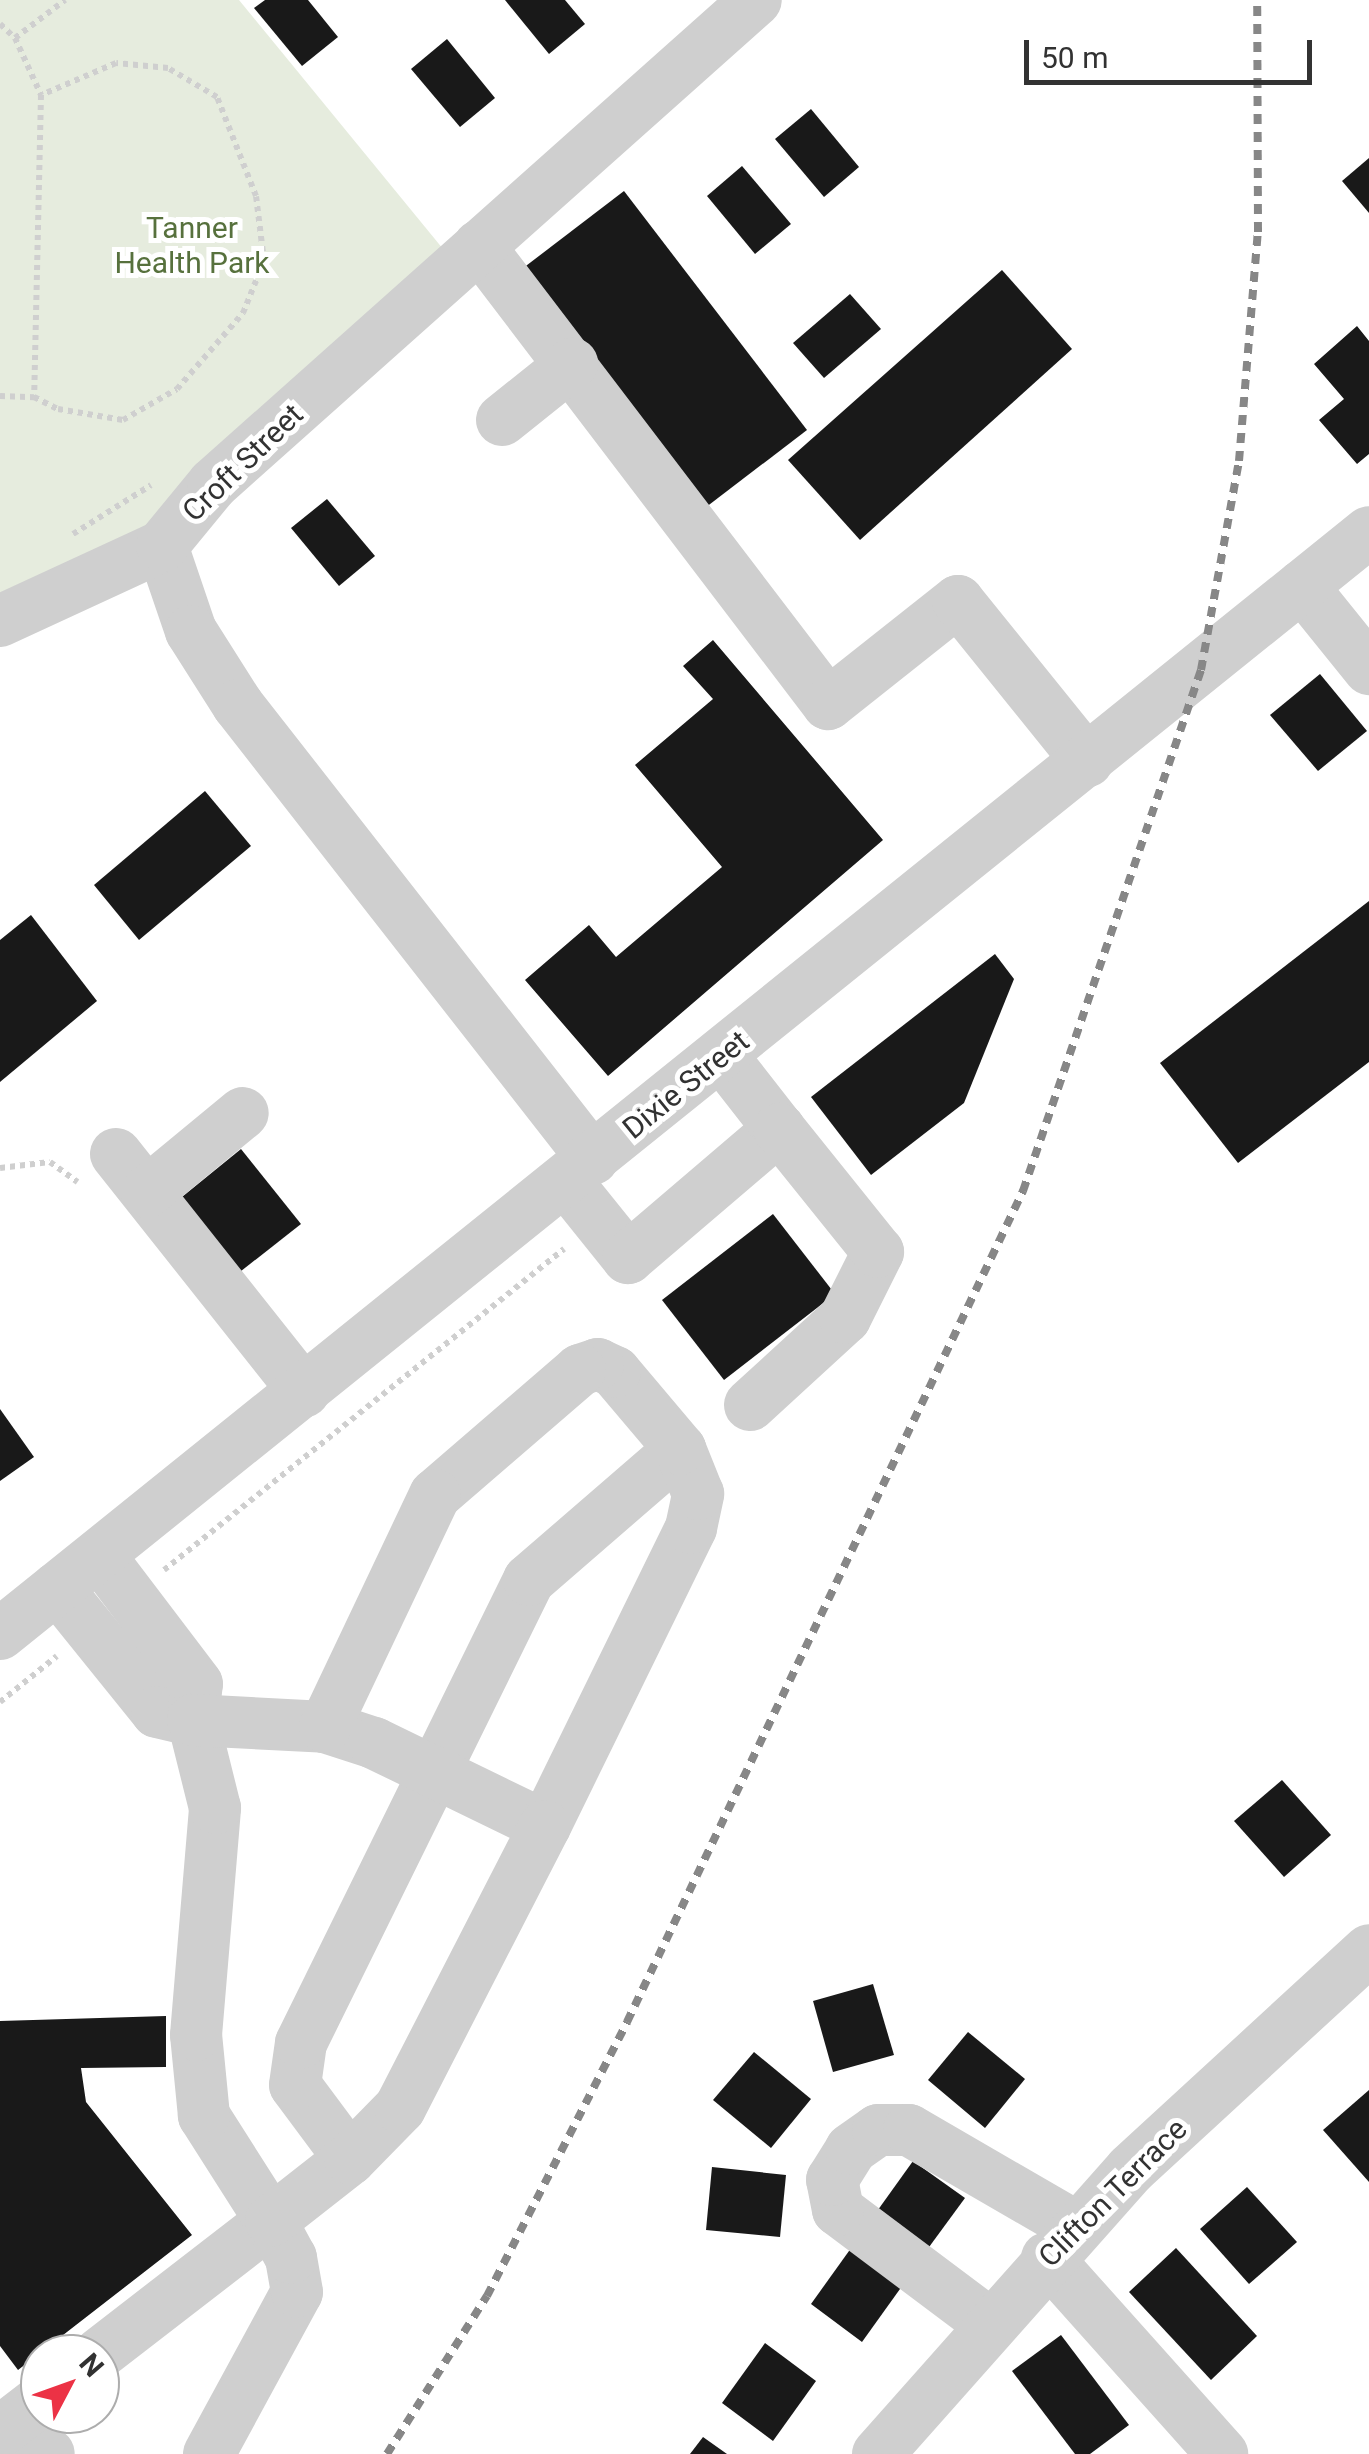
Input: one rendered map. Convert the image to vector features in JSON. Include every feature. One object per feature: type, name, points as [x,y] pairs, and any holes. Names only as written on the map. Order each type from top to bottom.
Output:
[{"type":"street","name":"Croft Street","points":[[756,0],[214,484],[162,546],[191,631],[238,704],[579,1170],[628,1258],[779,1128]]},
{"type":"street","points":[[479,246],[828,704],[958,601],[1088,761]]},
{"type":"street","points":[[502,420],[572,364]]},
{"type":"street","name":"Dixie Street","points":[[0,1634],[1369,532]]},
{"type":"street","points":[[0,621],[162,546]]},
{"type":"street","points":[[1302,586],[1369,669]]},
{"type":"street","points":[[722,1056],[878,1252],[845,1318],[750,1405]]},
{"type":"street","points":[[243,1113],[131,1173],[304,1391]]},
{"type":"street","points":[[120,2338],[350,2159],[400,2108],[545,1826],[691,1528],[698,1494],[680,1448],[614,1372],[598,1364],[580,1370],[455,1475],[424,1511],[325,1727]]},
{"type":"street","points":[[350,2159],[304,2104],[295,2063],[529,1580],[680,1448]]},
{"type":"street","points":[[99,1554],[197,1684],[193,1720],[215,1808],[196,2035],[204,2116],[272,2221],[291,2258],[296,2292],[209,2454]]},
{"type":"street","points":[[56,1588],[157,1712],[193,1720],[325,1727],[436,1773],[545,1826]]},
{"type":"street","name":"Clifton Terrace","points":[[878,2454],[1062,2242],[1369,1950]]},
{"type":"street","points":[[990,2324],[838,2210],[832,2180],[852,2148],[878,2130],[909,2130],[1062,2242],[1222,2454]]},
{"type":"path","points":[[15,38],[65,0]]},
{"type":"path","points":[[0,24],[15,38],[42,95],[34,397]]},
{"type":"path","points":[[0,396],[34,397],[58,409],[124,420],[177,389],[243,313],[264,261],[256,196],[217,96],[168,68],[116,62],[42,95]]},
{"type":"path","points":[[302,1459],[565,1247],[572,1234]]},
{"type":"green space","name":"Tanner Health Park","points":[[0,0],[239,0],[457,266],[213,484],[0,621]]},
{"type":"building","points":[[265,0],[308,0],[338,37],[302,66],[254,8]]},
{"type":"building","points":[[505,0],[565,0],[585,24],[549,54]]},
{"type":"building","points":[[447,39],[495,98],[460,127],[411,69]]},
{"type":"building","points":[[811,109],[859,167],[824,197],[775,139]]},
{"type":"building","points":[[1369,158],[1369,213],[1342,181]]},
{"type":"building","points":[[742,166],[791,224],[755,254],[707,196]]},
{"type":"building","points":[[624,191],[807,430],[701,511],[518,272]]},
{"type":"building","points":[[1002,270],[1072,349],[860,540],[788,460]]},
{"type":"building","points":[[850,294],[881,329],[824,378],[793,343]]},
{"type":"building","points":[[1357,326],[1369,341],[1369,454],[1357,464],[1319,420],[1344,399],[1314,364]]},
{"type":"building","points":[[327,499],[375,556],[339,586],[291,528]]},
{"type":"building","points":[[713,640],[883,840],[608,1076],[525,980],[589,925],[616,957],[722,867],[635,765],[713,699],[683,666]]},
{"type":"building","points":[[1320,674],[1367,731],[1318,771],[1270,715]]},
{"type":"building","points":[[205,791],[251,846],[139,940],[94,885]]},
{"type":"building","points":[[1369,901],[1369,1062],[1238,1163],[1160,1063]]},
{"type":"building","points":[[31,915],[97,1001],[0,1082],[0,940]]},
{"type":"building","points":[[995,954],[1014,979],[964,1103],[871,1175],[811,1097]]},
{"type":"building","points":[[241,1149],[301,1224],[236,1275],[177,1201]]},
{"type":"building","points":[[773,1214],[835,1294],[724,1380],[662,1300]]},
{"type":"building","points":[[0,1409],[34,1457],[0,1481]]},
{"type":"building","points":[[1282,1780],[1331,1835],[1284,1877],[1234,1821]]},
{"type":"building","points":[[873,1984],[894,2055],[833,2072],[813,2001]]},
{"type":"building","points":[[166,2016],[166,2067],[81,2068],[86,2102],[192,2235],[64,2334],[20,2334],[18,2370],[0,2346],[0,2021]]},
{"type":"building","points":[[968,2032],[1025,2079],[985,2128],[928,2080]]},
{"type":"building","points":[[754,2052],[811,2099],[771,2148],[713,2100]]},
{"type":"building","points":[[1369,2090],[1369,2182],[1323,2130]]},
{"type":"building","points":[[913,2161],[965,2198],[921,2258],[870,2221]]},
{"type":"building","points":[[712,2167],[786,2175],[780,2237],[706,2230]]},
{"type":"building","points":[[1247,2187],[1297,2242],[1249,2284],[1200,2229]]},
{"type":"building","points":[[854,2244],[905,2282],[862,2342],[811,2304]]},
{"type":"building","points":[[1176,2248],[1257,2336],[1211,2380],[1129,2292]]},
{"type":"building","points":[[1061,2335],[1129,2425],[1090,2454],[1075,2454],[1012,2371]]},
{"type":"building","points":[[765,2343],[816,2381],[773,2441],[722,2403]]},
{"type":"building","points":[[703,2437],[727,2454],[690,2454]]},
{"type":"railway","points":[[387,2454],[487,2296],[627,2022],[1023,1191],[1201,670],[1239,461],[1258,232],[1257,0]]}]
